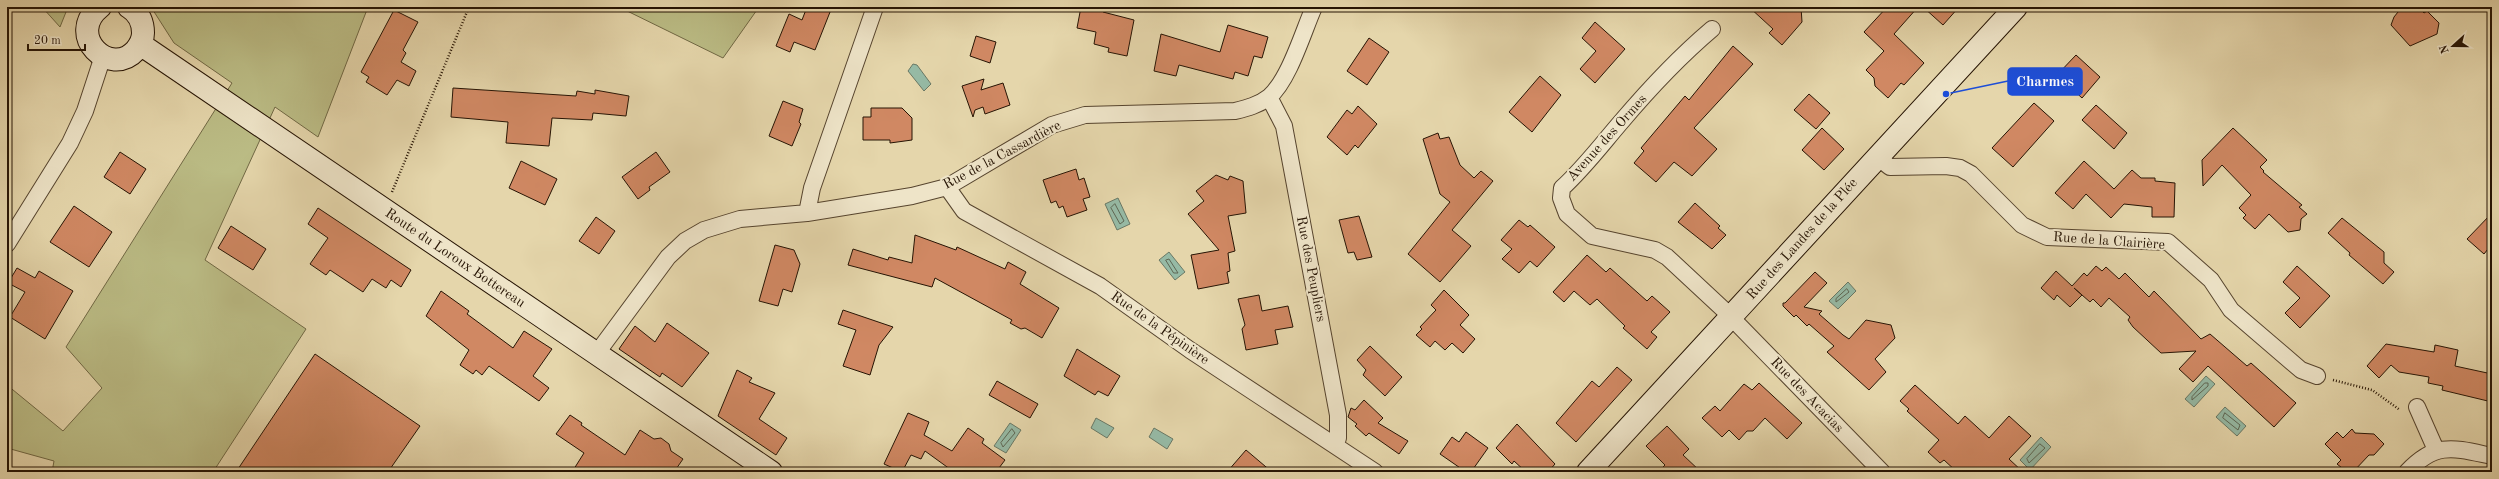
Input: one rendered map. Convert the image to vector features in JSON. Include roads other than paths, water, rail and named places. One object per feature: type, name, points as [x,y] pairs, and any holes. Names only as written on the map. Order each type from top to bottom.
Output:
[{"type":"main road","points":[[92,9],[88,21],[88,38],[96,52],[111,59],[124,57],[135,51],[140,44],[143,26],[140,17],[129,7]]},
{"type":"main road","name":"Rue des Landes de la Plée","points":[[1588,472],[2016,7]]},
{"type":"main road","name":"Route du Loroux Bottereau","points":[[140,44],[771,472]]},
{"type":"street","points":[[807,213],[812,188],[875,7]]},
{"type":"street","name":"Rue de la Cassardière","points":[[597,353],[668,256],[685,241],[704,230],[740,219],[807,213],[912,196],[947,187],[1052,125],[1085,115],[1235,111],[1252,107],[1269,97],[1283,80],[1314,7]]},
{"type":"street","name":"Avenue des Ormes","points":[[1712,29],[1690,47],[1622,120],[1578,174],[1562,188],[1561,198],[1567,214],[1592,236],[1655,250],[1667,257],[1731,317]]},
{"type":"street","points":[[7,244],[70,143],[85,111],[103,56]]},
{"type":"street","name":"Rue des Peupliers","points":[[1269,97],[1275,106],[1286,134],[1338,415],[1338,438],[1335,445]]},
{"type":"street","name":"Rue de la Clairière","points":[[1877,157],[1890,167],[1946,166],[1960,168],[1971,174],[2022,225],[2046,237],[2168,242],[2210,280],[2231,310],[2301,370],[2317,376]]},
{"type":"street","name":"Rue de la Pépinière","points":[[947,187],[964,211],[1100,286],[1190,350],[1335,445],[1354,466],[1375,472]]},
{"type":"street","name":"Rue des Acacias","points":[[1731,317],[1882,472]]},
{"type":"street","points":[[2417,407],[2424,426],[2436,450]]},
{"type":"street","points":[[2407,472],[2417,462],[2436,450],[2456,448],[2492,456]]},
{"type":"water","points":[[913,64],[917,65],[931,84],[924,91],[908,71]]},
{"type":"water","points":[[1118,198],[1130,224],[1117,230],[1105,204]]},
{"type":"water","points":[[1169,252],[1185,272],[1175,280],[1159,260]]},
{"type":"water","points":[[1848,282],[1856,291],[1838,309],[1829,301]]},
{"type":"water","points":[[2206,376],[2215,384],[2194,407],[2185,399]]},
{"type":"water","points":[[2225,407],[2246,426],[2237,436],[2216,417]]},
{"type":"water","points":[[1096,418],[1114,428],[1107,438],[1091,428]]},
{"type":"water","points":[[1010,423],[1021,430],[1006,453],[994,446]]},
{"type":"water","points":[[1154,428],[1173,439],[1167,449],[1149,437]]},
{"type":"water","points":[[2041,437],[2051,447],[2030,470],[2020,460]]},
{"type":"place","name":"Charmes","points":[[1946,94]]}]
